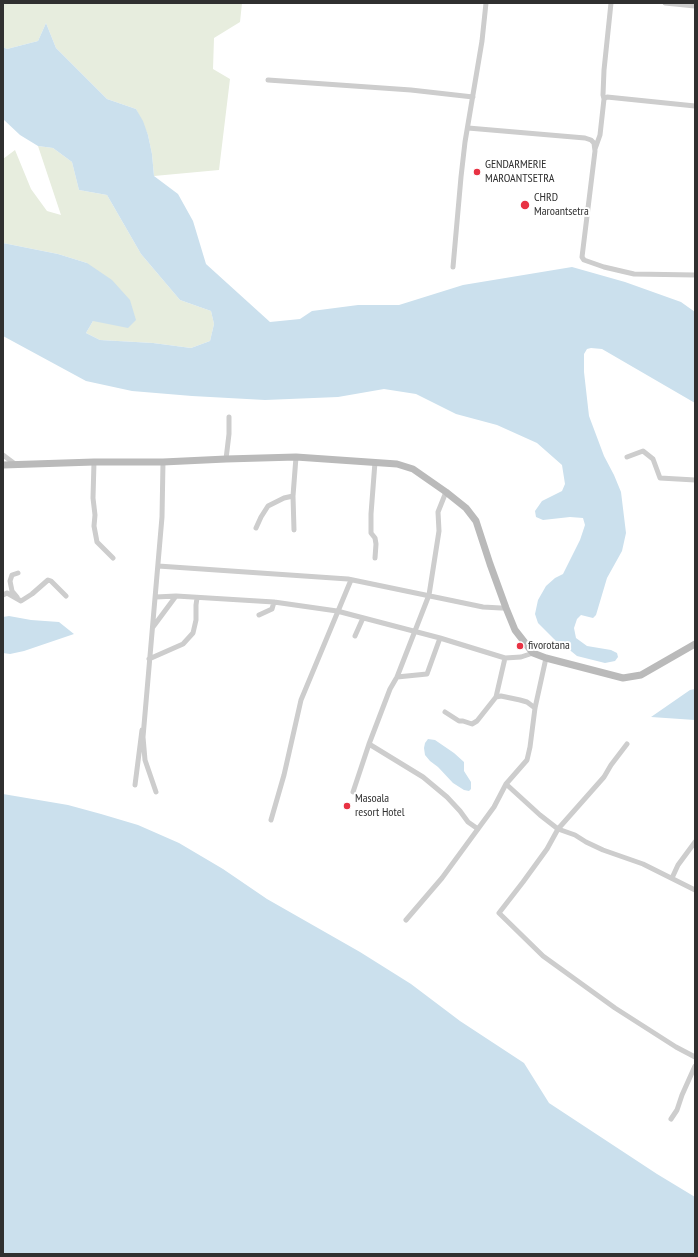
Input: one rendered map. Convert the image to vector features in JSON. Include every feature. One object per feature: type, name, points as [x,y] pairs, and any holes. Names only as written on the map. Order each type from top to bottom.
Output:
[{"type":"main road","points":[[3,465],[94,462],[163,462],[296,457],[397,464],[413,469],[446,492],[466,508],[476,520],[515,630],[533,653],[546,658],[623,678],[641,676],[695,644]]},
{"type":"street","points":[[453,267],[461,178],[482,41],[486,3]]},
{"type":"street","points":[[611,3],[604,70],[604,99],[600,135],[595,151],[582,257],[584,260],[604,267],[634,274],[695,275]]},
{"type":"street","points":[[665,3],[695,6]]},
{"type":"street","points":[[268,80],[412,90],[473,97]]},
{"type":"street","points":[[604,99],[612,97],[695,106]]},
{"type":"street","points":[[468,128],[585,138],[594,143],[595,151]]},
{"type":"street","points":[[226,459],[229,434],[229,417]]},
{"type":"street","points":[[627,457],[643,451],[653,459],[660,478],[695,480]]},
{"type":"street","points":[[3,455],[15,464]]},
{"type":"street","points":[[294,530],[293,496],[296,457]]},
{"type":"street","points":[[94,462],[94,526],[97,542],[113,558]]},
{"type":"street","points":[[156,792],[145,760],[143,737],[162,517],[163,462]]},
{"type":"street","points":[[375,462],[370,514],[370,533],[375,538],[376,544],[375,558]]},
{"type":"street","points":[[353,792],[390,689],[397,677],[429,595],[439,531],[438,512],[446,492]]},
{"type":"street","points":[[256,528],[268,506],[284,498],[293,496]]},
{"type":"street","points":[[158,566],[351,580],[483,607],[506,608]]},
{"type":"street","points":[[18,573],[12,575],[10,581],[12,591],[21,601]]},
{"type":"street","points":[[21,601],[32,594],[48,580],[51,581],[66,596]]},
{"type":"street","points":[[271,820],[284,775],[301,700],[351,580]]},
{"type":"street","points":[[3,594],[7,593],[21,601]]},
{"type":"street","points":[[156,597],[176,596],[274,602],[337,611],[440,638],[505,658],[521,657],[533,653]]},
{"type":"street","points":[[153,627],[176,596]]},
{"type":"street","points":[[150,659],[183,644],[193,633],[196,620],[197,598]]},
{"type":"street","points":[[259,615],[272,609],[274,602]]},
{"type":"street","points":[[355,636],[363,618]]},
{"type":"street","points":[[397,677],[427,674],[440,638]]},
{"type":"street","points":[[445,712],[459,721],[472,724],[477,721],[496,697],[505,658]]},
{"type":"street","points":[[406,920],[442,878],[494,807],[506,784],[527,760],[535,708],[546,658]]},
{"type":"street","points":[[496,697],[501,696],[520,700],[527,702],[535,708]]},
{"type":"street","points":[[135,785],[140,736],[146,711]]},
{"type":"street","points":[[369,744],[423,777],[447,797],[468,822],[478,829]]},
{"type":"street","points":[[627,744],[604,777],[558,829],[547,849],[499,913],[543,956],[615,1008],[676,1047],[695,1057]]},
{"type":"street","points":[[506,784],[558,829],[575,835],[586,842],[643,864],[695,890]]},
{"type":"street","points":[[672,878],[678,865],[695,842]]},
{"type":"street","points":[[671,1119],[677,1110],[695,1066]]},
{"type":"green space","points":[[3,3],[242,3],[240,22],[214,38],[213,69],[230,79],[219,170],[154,176],[152,154],[148,135],[136,109],[107,99],[56,48],[46,23],[38,41],[7,49],[3,47]]},
{"type":"green space","points":[[38,146],[53,148],[72,162],[79,190],[107,195],[141,254],[180,300],[211,311],[214,324],[210,341],[191,348],[153,343],[100,340],[86,333],[93,321],[87,263],[58,254],[3,243],[3,159],[15,150],[31,189],[47,211],[61,215]]},
{"type":"water","points":[[46,23],[56,48],[107,99],[136,109],[143,121],[148,135],[152,154],[154,176],[178,194],[193,221],[206,264],[270,322],[300,319],[312,311],[358,305],[399,305],[463,285],[572,267],[625,282],[681,302],[695,312],[695,403],[602,349],[587,349],[584,354],[584,372],[589,416],[604,456],[621,492],[626,533],[622,551],[607,578],[596,615],[593,618],[581,615],[577,619],[574,628],[576,638],[587,646],[611,650],[617,653],[618,657],[615,661],[605,663],[577,656],[556,641],[538,623],[535,614],[538,600],[546,586],[555,578],[563,574],[580,540],[585,525],[583,518],[570,517],[543,520],[536,517],[535,511],[542,501],[562,491],[565,484],[562,465],[537,443],[497,425],[456,414],[416,394],[384,389],[338,397],[265,400],[132,391],[86,381],[3,336],[3,243],[58,254],[87,263],[112,280],[130,300],[136,320],[128,328],[93,321],[86,333],[100,340],[153,343],[191,348],[210,341],[214,324],[211,311],[180,300],[141,254],[107,195],[79,190],[72,162],[53,148],[38,146],[20,135],[3,119],[3,47],[7,49],[38,41]]},
{"type":"water","points":[[9,616],[31,620],[59,622],[74,634],[24,651],[10,654],[3,653],[3,617]]},
{"type":"water","points":[[695,689],[695,720],[651,717],[690,690]]},
{"type":"water","points":[[428,739],[435,740],[464,762],[464,771],[471,782],[471,789],[469,791],[464,790],[453,783],[425,755],[424,748]]},
{"type":"water","points":[[3,794],[68,805],[101,814],[138,825],[179,843],[223,869],[267,899],[360,952],[411,984],[460,1021],[524,1063],[549,1103],[657,1174],[695,1197],[695,1254],[3,1254]]},
{"type":"place","name":"GENDARMERIE MAROANTSETRA","points":[[477,172]]},
{"type":"place","name":"CHRD Maroantsetra","points":[[525,205]]},
{"type":"place","name":"fivorotana","points":[[520,646]]},
{"type":"place","name":"Masoala resort Hotel","points":[[347,806]]}]
